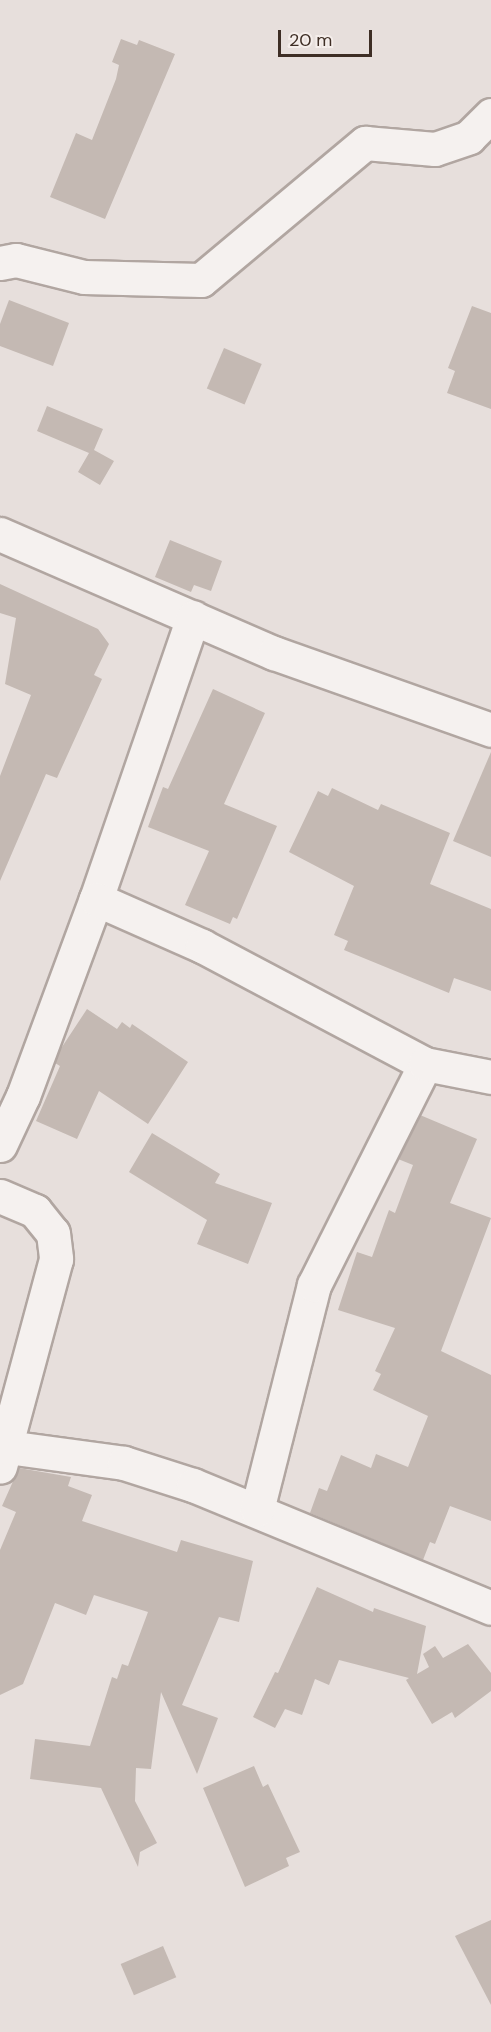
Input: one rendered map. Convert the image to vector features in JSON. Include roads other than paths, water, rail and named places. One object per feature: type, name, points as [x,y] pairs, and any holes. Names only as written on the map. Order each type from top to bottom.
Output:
[{"type":"street","points":[[0,263],[16,260],[84,277],[201,280],[365,143],[435,149],[469,137],[491,115]]},
{"type":"street","points":[[0,534],[274,653],[491,730]]},
{"type":"street","points":[[0,1145],[23,1096],[96,899],[193,617]]},
{"type":"street","points":[[96,899],[202,946],[425,1064],[491,1077]]},
{"type":"street","points":[[257,1510],[314,1285],[425,1064]]},
{"type":"street","points":[[0,1196],[35,1211],[53,1233],[56,1258],[2,1453],[124,1463],[257,1510],[488,1598]]}]
